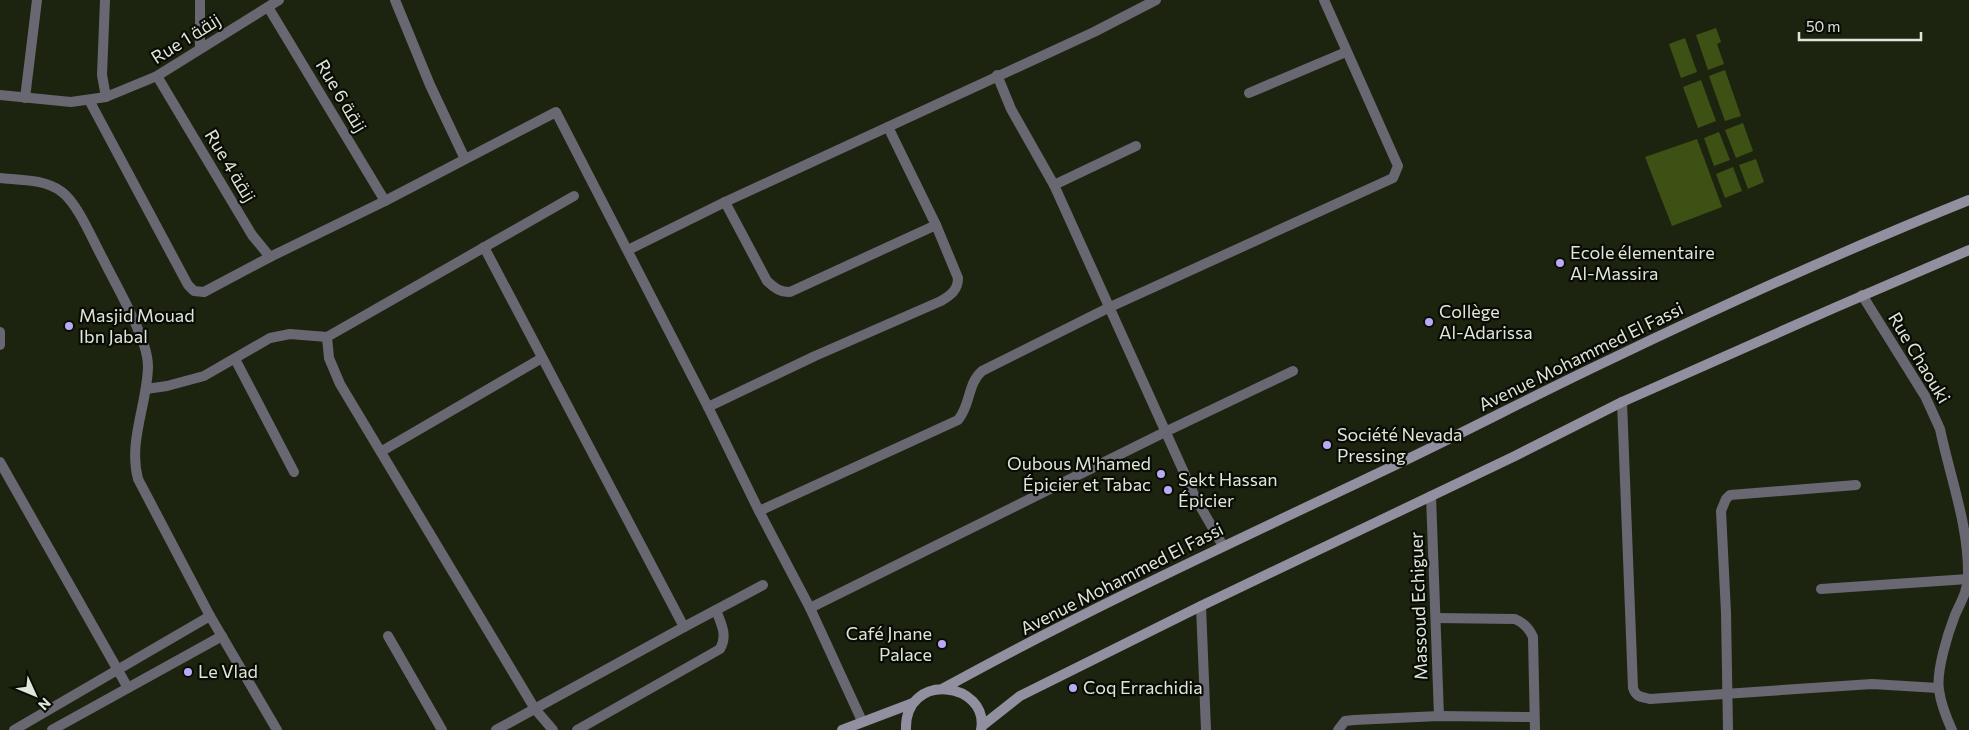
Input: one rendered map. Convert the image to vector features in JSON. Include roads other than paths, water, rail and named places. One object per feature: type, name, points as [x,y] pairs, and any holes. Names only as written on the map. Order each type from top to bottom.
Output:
[{"type":"main road","name":"Avenue Mohammed El Fassi","points":[[842,730],[862,721],[914,704],[927,692],[944,688],[1223,546],[1391,467],[1608,360],[1897,229],[1969,200]]},
{"type":"main road","points":[[944,688],[959,691],[971,699],[979,712],[982,728],[1020,696],[1622,402],[1862,295],[1969,250]]},
{"type":"main road","points":[[906,730],[907,715],[914,704]]},
{"type":"street","points":[[25,98],[37,0]]},
{"type":"street","points":[[105,0],[102,75],[106,97]]},
{"type":"street","points":[[200,0],[200,48]]},
{"type":"street","name":"Rue 1 زنقة","points":[[0,95],[71,102],[106,97],[157,76],[279,0]]},
{"type":"street","points":[[395,0],[430,84],[465,159]]},
{"type":"street","points":[[628,250],[725,202],[997,75],[1094,32],[1156,0]]},
{"type":"street","points":[[759,511],[958,420],[966,406],[974,378],[982,371],[1108,308],[1394,178],[1398,166],[1324,0]]},
{"type":"street","name":"Rue 6 زنقة","points":[[268,7],[385,201]]},
{"type":"street","points":[[1249,93],[1346,52]]},
{"type":"street","points":[[997,75],[1011,108],[1054,185],[1196,499],[1223,546]]},
{"type":"street","name":"Rue 4 زنقة","points":[[157,76],[252,235],[270,257]]},
{"type":"street","points":[[89,100],[188,285],[194,291],[204,292],[556,112],[810,608],[862,721]]},
{"type":"street","points":[[708,407],[952,294],[958,286],[958,278],[936,225],[888,126]]},
{"type":"street","points":[[1054,185],[1136,146]]},
{"type":"street","points":[[0,178],[38,182],[54,186],[64,193],[77,211],[134,320],[145,346],[148,366],[135,453],[135,467],[138,479],[210,616],[276,730]]},
{"type":"street","points":[[146,389],[167,386],[204,376],[270,338],[290,334],[327,336],[574,196]]},
{"type":"street","points":[[725,202],[767,281],[778,290],[784,292],[790,292],[936,225]]},
{"type":"street","points":[[484,247],[684,627]]},
{"type":"street","name":"Rue Chaouki","points":[[1862,295],[1925,396],[1935,416],[1965,515],[1968,579],[1964,596],[1948,634],[1938,688],[1943,708],[1952,730]]},
{"type":"street","points":[[0,332],[0,345]]},
{"type":"street","points":[[327,336],[329,358],[340,384],[382,451],[535,709],[553,730]]},
{"type":"street","points":[[382,451],[542,358]]},
{"type":"street","points":[[235,359],[294,472]]},
{"type":"street","points":[[810,608],[1165,432],[1294,371]]},
{"type":"street","points":[[1622,402],[1633,688],[1635,694],[1650,699],[1872,684],[1938,688]]},
{"type":"street","points":[[0,462],[128,688]]},
{"type":"street","points":[[1728,730],[1721,512],[1726,498],[1730,495],[1856,485]]},
{"type":"street","name":"Massoud Echiguer","points":[[1432,496],[1438,716]]},
{"type":"street","points":[[1821,589],[1968,579]]},
{"type":"street","points":[[496,730],[763,585]]},
{"type":"street","points":[[1201,606],[1206,730]]},
{"type":"street","points":[[577,730],[720,649],[725,635],[716,610]]},
{"type":"street","points":[[14,730],[210,616]]},
{"type":"street","points":[[1436,618],[1515,619],[1523,622],[1529,629],[1532,637],[1535,730]]},
{"type":"street","points":[[52,730],[222,636]]},
{"type":"street","points":[[388,636],[442,730]]},
{"type":"street","points":[[1338,730],[1345,721],[1354,720],[1438,716],[1534,717]]},
{"type":"place","name":"Ecole élementaire Al-Massira","points":[[1560,263]]},
{"type":"place","name":"Collège Al-Adarissa","points":[[1429,322]]},
{"type":"place","name":"Masjid Mouad Ibn Jabal","points":[[69,326]]},
{"type":"place","name":"Société Nevada Pressing","points":[[1327,445]]},
{"type":"place","name":"Oubous M'hamed Épicier et Tabac","points":[[1161,474]]},
{"type":"place","name":"Sekt Hassan Épicier","points":[[1168,490]]},
{"type":"place","name":"Café Jnane Palace","points":[[942,644]]},
{"type":"place","name":"Le Vlad","points":[[188,672]]},
{"type":"place","name":"Coq Errachidia","points":[[1073,688]]}]
